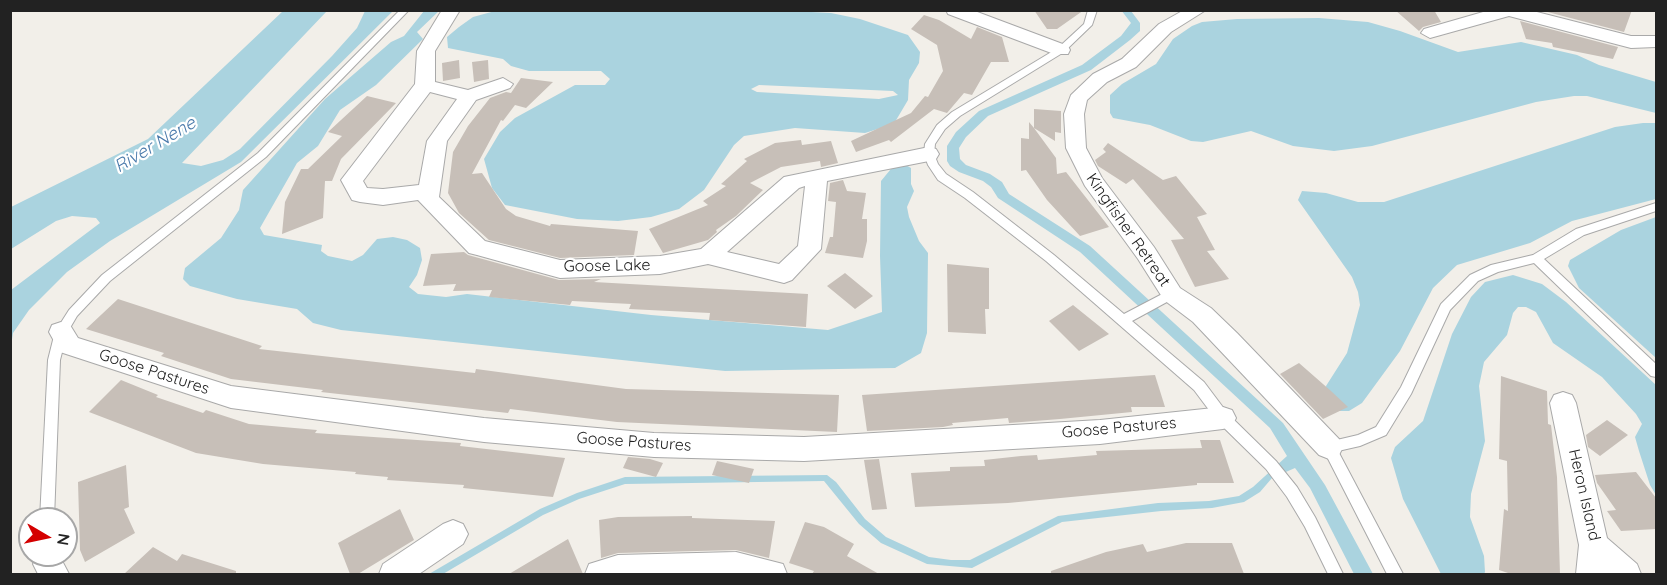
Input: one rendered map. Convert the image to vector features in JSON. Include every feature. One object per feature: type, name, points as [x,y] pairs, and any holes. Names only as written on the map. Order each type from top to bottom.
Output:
[{"type":"street","points":[[451,10],[426,51],[425,85],[352,180],[360,195],[383,197],[430,191],[437,141],[469,96]]},
{"type":"street","points":[[954,10],[1061,50]]},
{"type":"street","name":"Kingfisher Retreat","points":[[1198,10],[1165,28],[1129,63],[1100,78],[1078,99],[1074,114],[1076,148],[1082,163],[1146,253],[1164,298],[1202,315],[1329,447]]},
{"type":"street","points":[[1430,33],[1507,11],[1631,42],[1656,42]]},
{"type":"street","points":[[425,85],[469,96],[503,84]]},
{"type":"street","points":[[708,256],[792,182],[887,160],[929,154]]},
{"type":"street","name":"Goose Lake","points":[[430,191],[428,199],[477,247],[560,269],[660,265],[708,256],[784,273],[809,249],[817,176]]},
{"type":"street","name":"Goose Pastures","points":[[62,332],[69,345],[231,397],[484,430],[654,445],[804,449],[1100,432],[1223,418]]},
{"type":"street","name":"Heron Island","points":[[1563,403],[1594,545],[1626,574]]},
{"type":"street","points":[[394,574],[453,534]]},
{"type":"street","points":[[1591,574],[1594,545]]},
{"type":"street","points":[[600,574],[618,569],[736,566],[772,574]]},
{"type":"lane","points":[[48,507],[54,360],[62,332],[73,314],[106,278],[262,155],[405,10]]},
{"type":"lane","points":[[1093,10],[1088,25],[1061,50],[956,114],[941,127],[930,144],[929,154],[942,177],[1014,229],[1199,386],[1223,418],[1281,479],[1310,522],[1336,574]]},
{"type":"lane","points":[[1395,574],[1329,447],[1360,440],[1381,430],[1406,390],[1445,307],[1461,288],[1474,278],[1495,268],[1536,258],[1580,232],[1656,207]]},
{"type":"lane","points":[[1536,258],[1656,372]]},
{"type":"lane","points":[[1124,320],[1164,298]]},
{"type":"water","points":[[1121,10],[1131,11],[1140,23],[1140,31],[1091,70],[988,116],[966,137],[959,148],[960,159],[966,165],[990,174],[1002,182],[1009,194],[1090,246],[1283,423],[1325,485],[1373,574],[1354,574],[1310,488],[1295,468],[1272,478],[1260,492],[1244,502],[1212,508],[1062,522],[972,568],[927,564],[881,543],[859,524],[824,481],[625,484],[579,499],[543,515],[443,574],[429,574],[540,509],[577,493],[625,477],[827,475],[836,482],[865,519],[886,537],[929,557],[951,560],[970,560],[1058,516],[1158,503],[1209,501],[1239,496],[1253,487],[1287,456],[1270,428],[1080,252],[998,198],[991,187],[983,181],[959,172],[947,161],[947,146],[956,132],[979,111],[1082,65],[1121,36],[1131,23]]},
{"type":"water","name":"River Nene","points":[[283,11],[327,11],[182,163],[201,166],[223,160],[240,149],[332,56],[357,28],[365,11],[393,11],[241,162],[110,241],[67,272],[29,310],[13,333],[11,346],[11,290],[100,223],[96,218],[72,216],[56,221],[11,249],[11,207],[148,139]]},
{"type":"water","points":[[424,11],[439,11],[417,32],[423,39],[376,85],[340,110],[318,146],[297,163],[260,228],[264,235],[322,245],[321,251],[328,256],[352,261],[363,255],[377,239],[393,237],[407,240],[420,248],[422,260],[417,275],[409,287],[418,294],[446,297],[467,294],[651,315],[828,330],[882,312],[881,181],[895,164],[904,164],[911,168],[911,184],[914,191],[907,207],[909,217],[919,241],[928,253],[927,333],[921,353],[895,368],[725,371],[341,330],[313,323],[297,309],[237,299],[190,286],[183,279],[185,268],[221,238],[239,210],[243,190],[325,99],[391,42],[404,36]]},
{"type":"water","points":[[495,11],[831,13],[860,19],[908,35],[920,52],[919,63],[909,80],[908,100],[895,122],[865,133],[795,128],[744,136],[734,145],[704,190],[679,209],[651,217],[618,221],[577,219],[505,205],[492,188],[484,159],[500,132],[515,118],[575,85],[605,85],[610,79],[601,71],[529,71],[511,66],[503,59],[448,48],[447,37],[473,17]],"holes":[[[759,85],[893,91],[898,95],[879,99],[757,92],[751,89]]]},
{"type":"water","points":[[1319,18],[1368,22],[1458,52],[1521,42],[1577,55],[1599,65],[1656,82],[1656,113],[1587,96],[1574,96],[1536,102],[1372,146],[1334,151],[1293,146],[1251,131],[1203,142],[1191,141],[1150,125],[1113,118],[1110,113],[1110,95],[1122,84],[1156,64],[1173,39],[1192,26],[1202,22],[1237,19]]},
{"type":"water","points":[[1656,123],[1656,199],[1572,221],[1530,243],[1457,265],[1433,288],[1400,351],[1362,403],[1349,411],[1339,411],[1327,399],[1326,386],[1347,353],[1360,305],[1352,277],[1298,200],[1302,191],[1326,193],[1358,202],[1384,202],[1615,127]]},
{"type":"water","points":[[1656,217],[1656,358],[1579,288],[1568,266],[1570,260],[1621,230]]},
{"type":"water","points":[[1513,275],[1542,284],[1566,302],[1656,385],[1656,495],[1650,485],[1635,437],[1642,424],[1636,414],[1602,377],[1553,343],[1536,312],[1526,307],[1518,307],[1513,313],[1507,335],[1484,362],[1479,386],[1485,441],[1471,494],[1470,517],[1484,556],[1485,572],[1484,574],[1441,574],[1403,499],[1391,458],[1395,447],[1423,421],[1452,334],[1471,297],[1485,282]]},
{"type":"building","points":[[1034,10],[1084,10],[1057,29],[1047,29]]},
{"type":"building","points":[[1395,10],[1434,10],[1441,22],[1423,27],[1419,31]]},
{"type":"building","points":[[1540,10],[1632,10],[1624,32]]},
{"type":"building","points":[[924,15],[939,20],[971,39],[977,27],[1002,37],[1009,62],[991,62],[972,95],[964,93],[947,113],[934,109],[891,142],[889,140],[856,152],[851,141],[911,113],[925,96],[928,97],[943,71],[937,45],[911,29]]},
{"type":"building","points":[[1520,21],[1618,47],[1613,59],[1553,47],[1552,43],[1526,39]]},
{"type":"building","points":[[459,60],[460,78],[443,81],[442,63]]},
{"type":"building","points":[[488,60],[489,79],[474,82],[472,62]]},
{"type":"building","points":[[521,78],[553,82],[526,108],[515,105],[503,121],[501,120],[472,174],[482,173],[506,209],[516,216],[550,226],[551,224],[638,231],[634,255],[560,258],[489,240],[459,213],[448,193],[453,152],[468,126],[490,98],[506,92],[511,93]]},
{"type":"building","points":[[367,96],[396,103],[341,159],[332,181],[325,181],[323,218],[282,234],[285,202],[301,169],[308,169],[342,136],[328,132]]},
{"type":"building","points":[[1034,109],[1061,111],[1061,133],[1055,132],[1055,141],[1034,128]]},
{"type":"building","points":[[1029,122],[1056,158],[1057,174],[1066,172],[1109,227],[1080,236],[1047,200],[1026,170],[1021,171],[1021,138],[1029,139]]},
{"type":"building","points":[[801,140],[802,145],[831,141],[838,163],[821,167],[820,161],[781,167],[750,183],[763,190],[736,216],[716,230],[717,232],[708,240],[663,253],[649,229],[708,205],[703,201],[726,186],[721,184],[747,161],[744,159],[775,143]]},
{"type":"building","points":[[1108,143],[1163,180],[1176,176],[1207,214],[1197,217],[1215,250],[1207,251],[1229,279],[1195,287],[1171,240],[1184,239],[1133,179],[1126,184],[1098,166],[1095,160],[1106,152],[1103,149]]},
{"type":"building","points":[[843,180],[847,191],[866,193],[862,219],[867,219],[867,241],[863,258],[825,253],[830,237],[833,237],[836,202],[828,201],[830,183]]},
{"type":"building","points":[[464,252],[559,280],[601,279],[594,282],[808,294],[806,327],[709,320],[710,313],[629,309],[631,304],[572,301],[570,305],[489,297],[492,290],[453,291],[456,284],[423,286],[431,254]]},
{"type":"building","points":[[947,264],[989,268],[989,309],[985,309],[986,334],[948,332]]},
{"type":"building","points":[[845,273],[873,296],[855,309],[827,286]]},
{"type":"building","points":[[118,299],[262,346],[259,349],[475,373],[476,369],[626,389],[839,395],[837,432],[617,422],[510,409],[508,413],[321,392],[323,390],[231,379],[161,356],[164,353],[86,329]]},
{"type":"building","points":[[1073,305],[1109,334],[1079,351],[1049,321]]},
{"type":"building","points":[[1299,363],[1348,407],[1323,419],[1280,374]]},
{"type":"building","points":[[1155,375],[1165,407],[1131,407],[1132,412],[1009,423],[1008,418],[952,423],[953,425],[943,427],[867,431],[862,395]]},
{"type":"building","points":[[1501,376],[1547,391],[1548,424],[1551,425],[1557,477],[1560,574],[1511,574],[1499,570],[1504,509],[1508,511],[1507,461],[1499,459]]},
{"type":"building","points":[[121,380],[158,395],[156,397],[203,413],[206,410],[249,424],[317,430],[315,433],[461,443],[460,446],[565,458],[553,497],[463,488],[464,485],[387,480],[388,477],[355,474],[356,472],[263,464],[196,453],[89,412]]},
{"type":"building","points":[[1607,420],[1628,435],[1600,456],[1588,447],[1586,435]]},
{"type":"building","points":[[1200,440],[1220,440],[1234,483],[1197,483],[1197,485],[1008,503],[915,507],[911,473],[950,471],[950,467],[985,466],[984,460],[1021,456],[1037,455],[1038,460],[1097,455],[1096,451],[1202,448]]},
{"type":"building","points":[[628,457],[663,463],[656,477],[623,468]]},
{"type":"building","points":[[879,459],[887,509],[872,510],[864,460]]},
{"type":"building","points":[[717,461],[754,469],[749,483],[712,475]]},
{"type":"building","points":[[126,465],[129,507],[124,509],[135,533],[85,562],[80,550],[78,482]]},
{"type":"building","points":[[1636,472],[1656,498],[1656,529],[1621,531],[1607,511],[1616,510],[1597,483],[1595,475]]},
{"type":"building","points":[[400,509],[414,540],[358,574],[350,574],[338,543]]},
{"type":"building","points":[[692,516],[692,518],[775,521],[769,558],[736,550],[618,553],[601,558],[599,520],[618,517]]},
{"type":"building","points":[[805,522],[824,527],[854,544],[847,556],[879,574],[812,574],[814,571],[789,563]]},
{"type":"building","points":[[568,539],[583,574],[509,574]]},
{"type":"building","points":[[1186,543],[1232,543],[1244,574],[1051,574],[1051,571],[1106,552],[1143,544],[1147,552]]},
{"type":"building","points":[[153,547],[177,561],[182,554],[236,571],[236,574],[124,574]]}]
